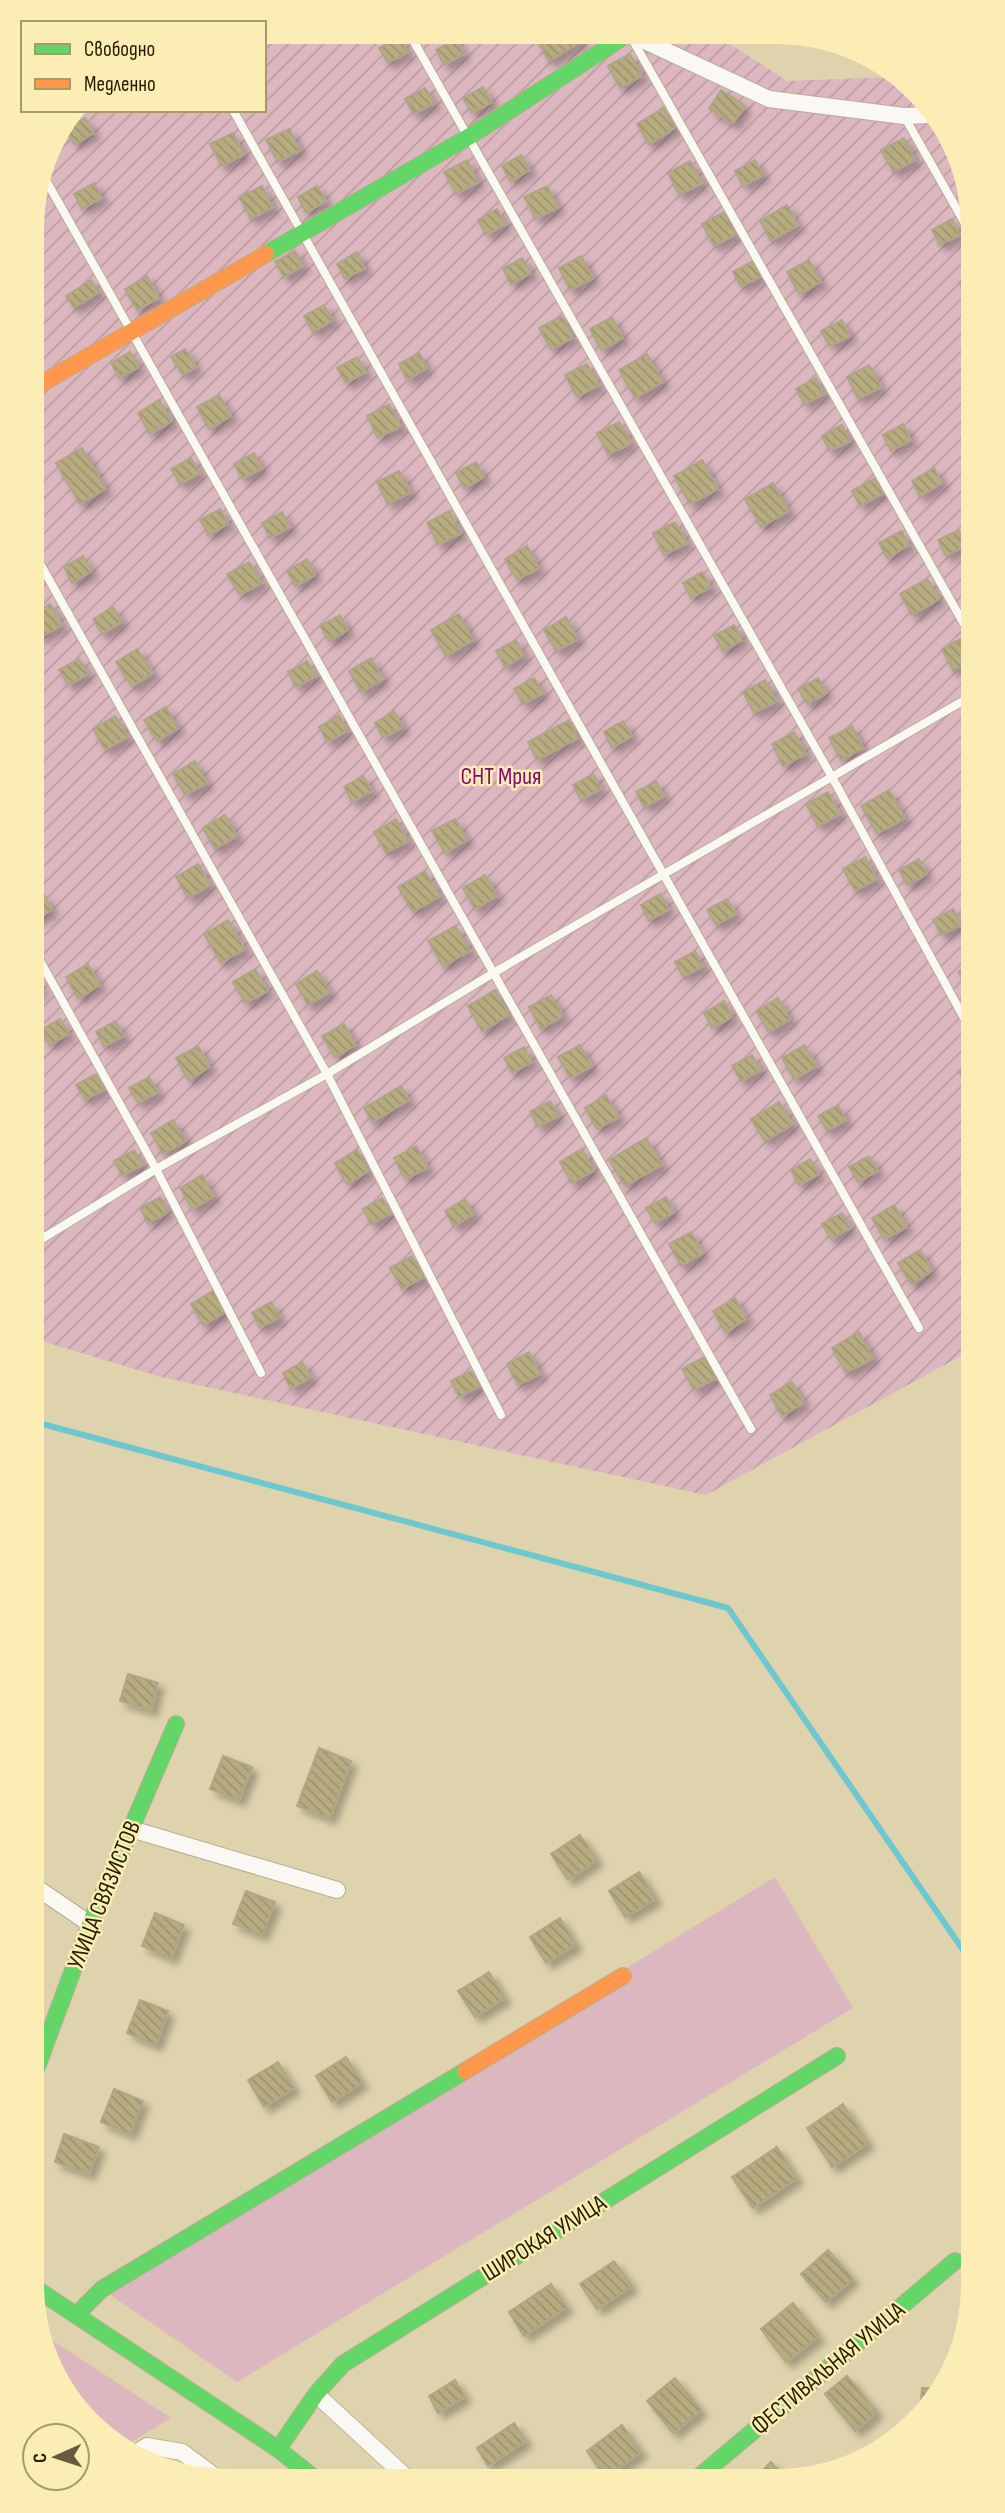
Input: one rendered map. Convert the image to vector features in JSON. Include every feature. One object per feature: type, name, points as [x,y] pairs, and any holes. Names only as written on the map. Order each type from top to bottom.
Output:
[{"type":"street","points":[[44,381],[470,136],[613,44]]},
{"type":"street","points":[[651,44],[769,99],[904,116],[922,115]]},
{"type":"street","name":"УЛИЦА СВЯЗИСТОВ","points":[[44,2048],[90,1924],[176,1724]]},
{"type":"street","points":[[131,1829],[337,1890]]},
{"type":"street","points":[[44,1893],[90,1924]]},
{"type":"street","points":[[77,2315],[102,2289],[623,1976]]},
{"type":"street","name":"ШИРОКАЯ УЛИЦА","points":[[278,2449],[316,2394],[343,2364],[837,2056]]},
{"type":"street","name":"ФЕСТИВАЛЬНАЯ УЛИЦА","points":[[709,2469],[955,2261]]},
{"type":"street","points":[[44,2294],[278,2449],[298,2469]]},
{"type":"street","points":[[316,2394],[397,2469]]},
{"type":"street","points":[[143,2448],[147,2446],[182,2452],[204,2468]]},
{"type":"lane","points":[[416,44],[832,777],[961,1012]]},
{"type":"lane","points":[[635,44],[961,619]]},
{"type":"lane","points":[[234,112],[919,1328]]},
{"type":"lane","points":[[904,116],[961,216]]},
{"type":"lane","points":[[49,185],[751,1429]]},
{"type":"lane","points":[[44,571],[327,1073],[502,1415]]},
{"type":"lane","points":[[44,1237],[961,702]]},
{"type":"lane","points":[[44,968],[156,1169],[261,1373]]},
{"type":"green space","name":"СНТ Мрия","points":[[266,44],[730,44],[787,81],[883,77],[908,97],[937,136],[955,180],[960,203],[961,1356],[706,1495],[161,1377],[44,1342],[44,215],[50,180],[63,146],[85,112],[266,112]]},
{"type":"green space","points":[[775,1877],[853,2008],[237,2382],[102,2289]]},
{"type":"green space","points":[[52,2340],[171,2418],[132,2442],[125,2438],[89,2407],[63,2367]]},
{"type":"building","points":[[386,44],[403,44],[408,52],[388,63],[379,48]]},
{"type":"building","points":[[447,44],[459,44],[464,54],[444,65],[436,50]]},
{"type":"building","points":[[539,44],[577,44],[549,61]]},
{"type":"building","points":[[630,54],[642,76],[620,88],[608,66]]},
{"type":"building","points":[[483,87],[492,102],[472,113],[463,98]]},
{"type":"building","points":[[425,88],[434,103],[414,114],[405,99]]},
{"type":"building","points":[[721,90],[745,106],[733,124],[709,109]]},
{"type":"building","points":[[664,108],[675,128],[649,144],[637,124]]},
{"type":"building","points":[[85,118],[94,133],[74,144],[69,136],[77,122]]},
{"type":"building","points":[[289,129],[300,150],[278,162],[266,140]]},
{"type":"building","points":[[233,133],[244,154],[222,166],[210,144]]},
{"type":"building","points":[[904,138],[915,160],[893,172],[881,150]]},
{"type":"building","points":[[521,155],[530,170],[510,181],[502,166]]},
{"type":"building","points":[[467,160],[478,182],[456,194],[444,172]]},
{"type":"building","points":[[755,160],[763,175],[743,186],[735,171]]},
{"type":"building","points":[[690,161],[702,183],[679,195],[668,173]]},
{"type":"building","points":[[94,183],[102,198],[82,209],[74,194]]},
{"type":"building","points":[[262,186],[273,207],[251,219],[239,197]]},
{"type":"building","points":[[317,186],[326,201],[306,213],[298,197]]},
{"type":"building","points":[[547,186],[558,207],[536,219],[524,197]]},
{"type":"building","points":[[787,205],[798,225],[771,241],[760,221]]},
{"type":"building","points":[[497,209],[506,224],[486,235],[478,220]]},
{"type":"building","points":[[724,212],[736,234],[714,246],[702,224]]},
{"type":"building","points":[[952,219],[960,235],[940,245],[932,230]]},
{"type":"building","points":[[295,251],[303,266],[284,277],[275,262]]},
{"type":"building","points":[[357,252],[365,268],[345,279],[337,264]]},
{"type":"building","points":[[581,256],[593,278],[570,290],[559,268]]},
{"type":"building","points":[[522,258],[531,273],[511,284],[503,269]]},
{"type":"building","points":[[809,260],[821,282],[799,294],[787,272]]},
{"type":"building","points":[[753,261],[761,276],[741,287],[733,272]]},
{"type":"building","points":[[147,276],[159,298],[137,310],[125,289]]},
{"type":"building","points":[[91,280],[99,292],[74,308],[66,296]]},
{"type":"building","points":[[324,305],[333,320],[313,332],[304,316]]},
{"type":"building","points":[[562,316],[573,338],[551,349],[539,328]]},
{"type":"building","points":[[612,317],[623,338],[601,350],[590,329]]},
{"type":"building","points":[[842,320],[850,336],[830,346],[821,331]]},
{"type":"building","points":[[185,349],[196,367],[183,375],[171,357]]},
{"type":"building","points":[[130,352],[139,367],[119,378],[111,363]]},
{"type":"building","points":[[419,353],[427,368],[407,380],[399,364]]},
{"type":"building","points":[[647,354],[663,382],[635,398],[619,370]]},
{"type":"building","points":[[357,357],[366,372],[346,383],[337,368]]},
{"type":"building","points":[[587,364],[599,385],[577,397],[565,375]]},
{"type":"building","points":[[869,365],[881,387],[858,399],[847,377]]},
{"type":"building","points":[[816,378],[824,394],[804,404],[796,389]]},
{"type":"building","points":[[219,395],[231,416],[209,429],[197,407]]},
{"type":"building","points":[[159,400],[172,421],[150,434],[138,413]]},
{"type":"building","points":[[389,404],[401,426],[378,438],[367,416]]},
{"type":"building","points":[[619,422],[631,443],[608,455],[597,433]]},
{"type":"building","points":[[903,424],[911,440],[891,451],[883,435]]},
{"type":"building","points":[[842,425],[850,441],[830,451],[822,436]]},
{"type":"building","points":[[82,448],[106,489],[80,504],[56,463]]},
{"type":"building","points":[[254,453],[262,468],[242,479],[234,464]]},
{"type":"building","points":[[191,458],[200,473],[180,484],[171,469]]},
{"type":"building","points":[[702,460],[718,489],[690,504],[674,476]]},
{"type":"building","points":[[476,462],[484,477],[464,488],[456,473]]},
{"type":"building","points":[[934,468],[942,483],[920,496],[912,481]]},
{"type":"building","points":[[399,471],[411,492],[388,504],[377,482]]},
{"type":"building","points":[[875,478],[883,493],[860,506],[852,491]]},
{"type":"building","points":[[773,483],[789,511],[761,527],[745,499]]},
{"type":"building","points":[[220,509],[228,524],[208,535],[200,520]]},
{"type":"building","points":[[449,511],[461,533],[438,545],[427,523]]},
{"type":"building","points":[[282,512],[290,527],[270,538],[262,523]]},
{"type":"building","points":[[675,522],[687,543],[664,555],[653,533]]},
{"type":"building","points":[[958,530],[961,548],[946,556],[938,540]]},
{"type":"building","points":[[901,531],[909,545],[887,558],[879,543]]},
{"type":"building","points":[[527,546],[539,568],[517,580],[505,559]]},
{"type":"building","points":[[83,556],[92,571],[72,583],[64,567]]},
{"type":"building","points":[[307,559],[315,575],[295,586],[287,571]]},
{"type":"building","points":[[249,562],[262,583],[240,595],[227,574]]},
{"type":"building","points":[[702,572],[711,587],[691,598],[683,583]]},
{"type":"building","points":[[927,579],[939,599],[912,615],[900,594]]},
{"type":"building","points":[[50,604],[62,625],[44,636],[44,608]]},
{"type":"building","points":[[113,607],[122,622],[102,634],[93,619]]},
{"type":"building","points":[[459,614],[473,640],[446,656],[431,630]]},
{"type":"building","points":[[340,615],[348,630],[329,641],[320,626]]},
{"type":"building","points":[[566,617],[578,639],[556,651],[544,630]]},
{"type":"building","points":[[734,625],[742,640],[723,651],[714,636]]},
{"type":"building","points":[[961,639],[961,667],[953,671],[942,649]]},
{"type":"building","points":[[516,640],[524,655],[505,667],[496,651]]},
{"type":"building","points":[[137,649],[153,673],[132,687],[116,662]]},
{"type":"building","points":[[371,658],[383,679],[361,692],[349,671]]},
{"type":"building","points":[[79,659],[88,674],[68,685],[59,670]]},
{"type":"building","points":[[307,661],[316,676],[296,687],[288,672]]},
{"type":"building","points":[[534,678],[543,693],[523,704],[514,689]]},
{"type":"building","points":[[818,678],[826,693],[807,704],[798,689]]},
{"type":"building","points":[[765,680],[777,701],[754,713],[743,692]]},
{"type":"building","points":[[166,707],[178,728],[157,741],[144,720]]},
{"type":"building","points":[[394,711],[403,727],[383,738],[375,723]]},
{"type":"building","points":[[339,715],[347,731],[327,742],[319,727]]},
{"type":"building","points":[[115,716],[128,737],[105,750],[93,729]]},
{"type":"building","points":[[569,720],[578,738],[537,760],[528,742]]},
{"type":"building","points":[[623,721],[632,736],[612,748],[604,732]]},
{"type":"building","points":[[852,726],[863,748],[841,760],[829,738]]},
{"type":"building","points":[[794,732],[806,754],[783,766],[772,744]]},
{"type":"building","points":[[195,761],[207,783],[185,795],[173,774]]},
{"type":"building","points":[[593,774],[601,789],[581,800],[573,785]]},
{"type":"building","points":[[363,776],[372,791],[352,802],[344,787]]},
{"type":"building","points":[[656,781],[664,796],[644,807],[636,792]]},
{"type":"building","points":[[889,790],[905,818],[877,834],[861,806]]},
{"type":"building","points":[[828,792],[840,814],[818,826],[806,804]]},
{"type":"building","points":[[225,815],[237,836],[215,849],[203,828]]},
{"type":"building","points":[[396,819],[408,841],[386,853],[374,832]]},
{"type":"building","points":[[455,819],[467,840],[445,853],[432,831]]},
{"type":"building","points":[[865,857],[877,879],[855,891],[843,869]]},
{"type":"building","points":[[919,859],[927,874],[907,885],[899,870]]},
{"type":"building","points":[[198,864],[210,885],[188,898],[176,877]]},
{"type":"building","points":[[425,871],[440,896],[413,912],[398,887]]},
{"type":"building","points":[[485,875],[497,896],[475,909],[463,888]]},
{"type":"building","points":[[660,894],[669,909],[649,921],[641,905]]},
{"type":"building","points":[[44,895],[52,910],[44,914]]},
{"type":"building","points":[[727,899],[736,914],[716,925],[707,910]]},
{"type":"building","points":[[953,909],[961,925],[941,935],[933,920]]},
{"type":"building","points":[[228,920],[245,949],[221,963],[204,934]]},
{"type":"building","points":[[455,926],[470,951],[443,966],[428,941]]},
{"type":"building","points":[[695,951],[703,966],[683,977],[675,962]]},
{"type":"building","points":[[88,964],[100,985],[78,998],[66,977]]},
{"type":"building","points":[[255,969],[268,991],[245,1003],[233,982]]},
{"type":"building","points":[[317,971],[330,992],[308,1005],[296,984]]},
{"type":"building","points":[[495,990],[509,1015],[482,1031],[468,1006]]},
{"type":"building","points":[[551,995],[563,1016],[541,1029],[529,1007]]},
{"type":"building","points":[[778,998],[790,1019],[769,1032],[756,1011]]},
{"type":"building","points":[[724,1001],[732,1017],[712,1028],[704,1013]]},
{"type":"building","points":[[60,1019],[69,1034],[49,1045],[44,1036],[44,1028]]},
{"type":"building","points":[[115,1021],[124,1036],[104,1047],[96,1032]]},
{"type":"building","points":[[344,1024],[356,1045],[335,1057],[322,1036]]},
{"type":"building","points":[[580,1045],[592,1066],[570,1078],[558,1057]]},
{"type":"building","points":[[804,1045],[817,1066],[794,1079],[782,1058]]},
{"type":"building","points":[[198,1046],[210,1067],[188,1080],[176,1058]]},
{"type":"building","points":[[524,1047],[532,1062],[512,1073],[504,1058]]},
{"type":"building","points":[[752,1055],[761,1070],[741,1081],[732,1066]]},
{"type":"building","points":[[96,1074],[105,1089],[85,1100],[76,1085]]},
{"type":"building","points":[[149,1077],[158,1092],[138,1103],[129,1088]]},
{"type":"building","points":[[401,1086],[409,1100],[372,1122],[364,1108]]},
{"type":"building","points":[[606,1095],[619,1117],[597,1129],[585,1108]]},
{"type":"building","points":[[550,1101],[558,1116],[538,1127],[530,1112]]},
{"type":"building","points":[[779,1102],[793,1124],[765,1141],[751,1119]]},
{"type":"building","points":[[838,1105],[846,1120],[827,1131],[818,1116]]},
{"type":"building","points":[[173,1120],[186,1141],[163,1154],[151,1133]]},
{"type":"building","points":[[646,1138],[662,1165],[625,1186],[609,1160]]},
{"type":"building","points":[[416,1146],[428,1168],[405,1179],[394,1158]]},
{"type":"building","points":[[582,1149],[594,1170],[572,1183],[560,1162]]},
{"type":"building","points":[[134,1150],[142,1165],[122,1176],[114,1161]]},
{"type":"building","points":[[357,1150],[369,1171],[347,1184],[335,1163]]},
{"type":"building","points":[[869,1156],[878,1171],[858,1182],[849,1167]]},
{"type":"building","points":[[810,1159],[819,1174],[799,1185],[791,1170]]},
{"type":"building","points":[[202,1175],[214,1196],[192,1209],[180,1188]]},
{"type":"building","points":[[160,1197],[168,1212],[148,1223],[140,1208]]},
{"type":"building","points":[[666,1197],[674,1212],[655,1223],[646,1208]]},
{"type":"building","points":[[382,1198],[391,1213],[371,1224],[363,1209]]},
{"type":"building","points":[[465,1199],[474,1214],[454,1226],[445,1211]]},
{"type":"building","points":[[894,1205],[907,1227],[884,1239],[872,1218]]},
{"type":"building","points":[[842,1213],[850,1228],[831,1239],[822,1224]]},
{"type":"building","points":[[691,1232],[703,1253],[681,1266],[669,1244]]},
{"type":"building","points":[[920,1250],[932,1271],[911,1284],[898,1263]]},
{"type":"building","points":[[412,1256],[424,1277],[402,1289],[390,1268]]},
{"type":"building","points":[[213,1291],[225,1312],[203,1325],[191,1304]]},
{"type":"building","points":[[735,1298],[747,1319],[725,1332],[713,1311]]},
{"type":"building","points":[[271,1302],[280,1317],[260,1328],[252,1313]]},
{"type":"building","points":[[859,1332],[873,1358],[846,1373],[832,1348]]},
{"type":"building","points":[[529,1352],[540,1374],[518,1385],[507,1364]]},
{"type":"building","points":[[704,1357],[716,1378],[694,1390],[682,1369]]},
{"type":"building","points":[[302,1362],[311,1377],[291,1389],[283,1373]]},
{"type":"building","points":[[471,1371],[480,1386],[459,1397],[451,1381]]},
{"type":"building","points":[[792,1382],[804,1403],[782,1416],[770,1395]]},
{"type":"building","points":[[128,1674],[158,1683],[151,1710],[120,1701]]},
{"type":"building","points":[[319,1748],[351,1761],[330,1818],[297,1806]]},
{"type":"building","points":[[223,1756],[252,1767],[239,1800],[210,1789]]},
{"type":"building","points":[[580,1835],[597,1860],[568,1880],[551,1854]]},
{"type":"building","points":[[639,1872],[656,1899],[625,1917],[609,1891]]},
{"type":"building","points":[[246,1891],[275,1902],[262,1935],[233,1924]]},
{"type":"building","points":[[155,1913],[184,1925],[171,1958],[142,1946]]},
{"type":"building","points":[[560,1918],[576,1945],[546,1963],[530,1937]]},
{"type":"building","points":[[489,1972],[505,1998],[475,2017],[458,1991]]},
{"type":"building","points":[[140,2000],[168,2011],[156,2045],[127,2033]]},
{"type":"building","points":[[346,2057],[362,2083],[332,2102],[316,2076]]},
{"type":"building","points":[[278,2062],[294,2088],[264,2107],[248,2080]]},
{"type":"building","points":[[114,2089],[143,2101],[130,2134],[101,2122]]},
{"type":"building","points":[[843,2104],[868,2143],[832,2167],[807,2128]]},
{"type":"building","points":[[64,2134],[99,2147],[89,2174],[55,2162]]},
{"type":"building","points":[[777,2147],[797,2178],[753,2208],[732,2177]]},
{"type":"building","points":[[828,2250],[853,2279],[826,2302],[801,2274]]},
{"type":"building","points":[[614,2261],[632,2286],[597,2309],[580,2284]]},
{"type":"building","points":[[551,2284],[567,2307],[524,2336],[509,2312]]},
{"type":"building","points":[[793,2303],[819,2336],[786,2362],[761,2329]]},
{"type":"building","points":[[847,2376],[877,2412],[855,2431],[825,2394]]},
{"type":"building","points":[[675,2378],[701,2410],[673,2433],[647,2401]]},
{"type":"building","points":[[455,2380],[465,2397],[438,2413],[429,2396]]},
{"type":"building","points":[[922,2388],[930,2388],[923,2397],[921,2399]]},
{"type":"building","points":[[514,2423],[526,2441],[488,2466],[477,2448]]},
{"type":"building","points":[[622,2425],[641,2452],[618,2469],[599,2469],[587,2451]]},
{"type":"building","points":[[771,2462],[777,2469],[764,2469]]},
{"type":"waterway","points":[[44,1424],[728,1608],[961,1947]]},
{"type":"traffic: fast","points":[[266,254],[470,136],[613,44]]},
{"type":"traffic: fast","points":[[44,2048],[90,1924],[176,1724]]},
{"type":"traffic: fast","points":[[278,2449],[316,2394],[343,2364],[837,2056]]},
{"type":"traffic: fast","points":[[77,2314],[102,2289],[465,2071]]},
{"type":"traffic: fast","points":[[708,2469],[955,2261]]},
{"type":"traffic: fast","points":[[44,2294],[278,2449],[303,2469]]},
{"type":"traffic: slow","points":[[44,382],[266,254]]},
{"type":"traffic: slow","points":[[465,2071],[623,1976]]}]
